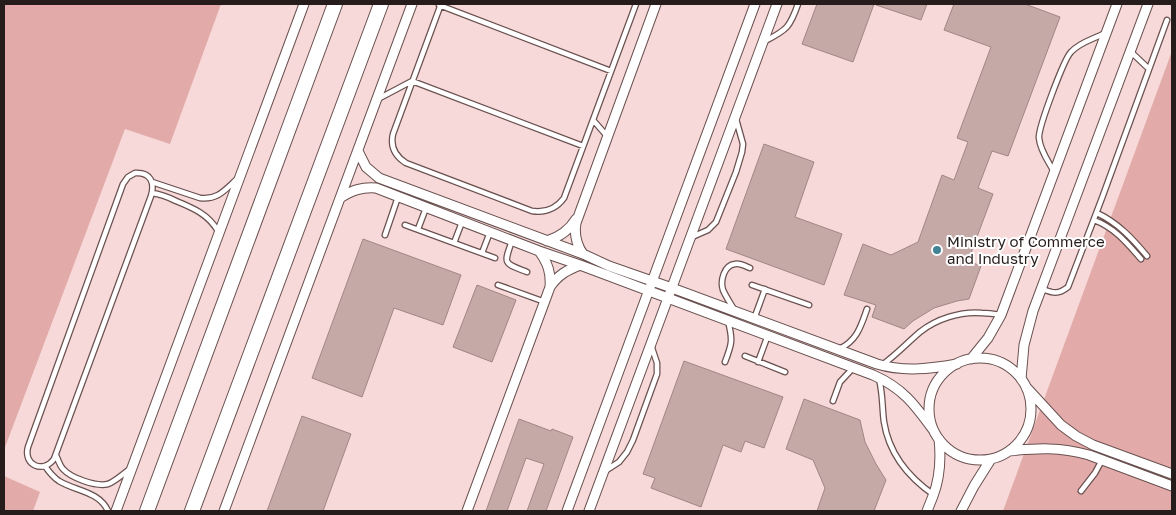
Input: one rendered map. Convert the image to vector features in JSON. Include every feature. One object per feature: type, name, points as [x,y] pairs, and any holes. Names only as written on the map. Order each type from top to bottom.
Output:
[{"type":"main road","points":[[147,511],[335,4]]},
{"type":"main road","points":[[192,511],[381,4]]},
{"type":"street","points":[[116,511],[304,4]]},
{"type":"street","points":[[224,511],[412,4]]},
{"type":"street","points":[[583,254],[576,242],[575,236],[578,217],[656,4]]},
{"type":"street","points":[[566,511],[755,4]]},
{"type":"street","points":[[589,511],[777,4]]},
{"type":"street","points":[[971,359],[988,338],[1001,315],[1116,4]]},
{"type":"street","points":[[340,198],[348,192],[357,189],[376,188],[512,241],[728,320],[879,378],[892,385],[914,404],[949,450],[962,457],[976,460],[991,459],[1009,451],[1027,429],[1030,415],[1030,400],[1023,383],[1024,345],[1028,328],[1148,4]]},
{"type":"street","points":[[358,151],[366,167],[379,178],[583,254],[609,266],[882,366],[927,369],[957,364],[971,359],[985,358],[999,362],[1011,369],[1061,424],[1076,436],[1092,445],[1172,474]]},
{"type":"street","points":[[547,242],[568,230],[578,217]]},
{"type":"street","points":[[467,511],[550,287],[551,277],[549,268],[539,251]]},
{"type":"street","points":[[550,287],[562,273],[580,265]]},
{"type":"street","points":[[927,511],[934,495],[940,462],[936,435],[930,419],[929,406],[932,393],[938,381],[946,371],[957,364]]},
{"type":"street","points":[[1009,451],[1040,448],[1064,449],[1089,455],[1172,486]]},
{"type":"street","points":[[961,511],[991,459]]},
{"type":"lane","points":[[611,71],[440,4],[392,139],[393,148],[398,157],[406,163],[532,211],[544,212],[556,207],[564,198],[636,4]]},
{"type":"lane","points":[[763,42],[781,33],[788,26],[793,20],[798,4]]},
{"type":"lane","points":[[1042,288],[1056,293],[1063,292],[1068,287],[1167,20]]},
{"type":"lane","points":[[1054,172],[1039,138],[1047,108],[1070,52],[1106,32]]},
{"type":"lane","points":[[1130,51],[1149,69]]},
{"type":"lane","points":[[377,100],[412,81],[583,146]]},
{"type":"lane","points":[[691,237],[708,230],[716,222],[736,172],[743,144],[736,117]]},
{"type":"lane","points":[[593,120],[607,137]]},
{"type":"lane","points":[[139,173],[147,176],[152,182],[154,186],[152,193],[56,455],[52,462],[45,466],[37,466],[30,462],[27,451],[123,184],[131,174],[139,173]]},
{"type":"lane","points":[[152,182],[200,198],[211,198],[222,193],[239,178]]},
{"type":"lane","points":[[152,193],[162,195],[196,209],[211,221],[219,232]]},
{"type":"lane","points":[[385,235],[398,197]]},
{"type":"lane","points":[[418,230],[426,208]]},
{"type":"lane","points":[[1097,213],[1111,220],[1124,230],[1147,256]]},
{"type":"lane","points":[[1094,220],[1108,226],[1119,235],[1141,259]]},
{"type":"lane","points":[[454,242],[462,222]]},
{"type":"lane","points":[[405,225],[495,258]]},
{"type":"lane","points":[[482,253],[490,232]]},
{"type":"lane","points":[[512,241],[506,262],[527,272]]},
{"type":"lane","points":[[736,312],[724,292],[722,279],[731,265],[737,264],[750,268]]},
{"type":"lane","points":[[498,284],[545,302]]},
{"type":"lane","points":[[752,285],[809,305]]},
{"type":"lane","points":[[754,319],[765,290]]},
{"type":"lane","points":[[838,350],[849,344],[858,334],[868,309]]},
{"type":"lane","points":[[882,366],[922,330],[940,320],[960,314],[980,312],[1001,315]]},
{"type":"lane","points":[[725,362],[732,342],[728,320]]},
{"type":"lane","points":[[758,362],[768,335]]},
{"type":"lane","points":[[604,471],[619,462],[633,440],[657,374],[657,363],[651,345]]},
{"type":"lane","points":[[745,356],[786,372]]},
{"type":"lane","points":[[833,401],[840,382],[853,368]]},
{"type":"lane","points":[[879,378],[886,435],[892,450],[910,476],[934,495]]},
{"type":"lane","points":[[56,455],[60,465],[68,474],[94,484],[114,481],[134,466]]},
{"type":"lane","points":[[1081,492],[1102,460]]},
{"type":"lane","points":[[45,466],[50,474],[59,481],[99,499],[108,511]]},
{"type":"shaded area","points":[[4,4],[221,4],[170,144],[125,129],[4,450]]},
{"type":"shaded area","points":[[1172,51],[1172,511],[1003,511]]},
{"type":"shaded area","points":[[4,476],[40,492],[33,511],[4,511]]},
{"type":"building","points":[[817,4],[874,4],[853,62],[802,44]]},
{"type":"building","points":[[877,4],[927,4],[921,20]]},
{"type":"building","points":[[954,4],[1025,4],[1060,17],[1008,156],[992,151],[978,188],[993,194],[968,261],[981,266],[969,299],[934,308],[904,329],[872,317],[876,305],[844,295],[863,244],[891,255],[918,242],[942,175],[954,180],[968,142],[957,138],[991,47],[944,30]]},
{"type":"building","points":[[764,144],[814,162],[795,217],[842,234],[824,285],[726,249]]},
{"type":"building","points":[[363,239],[461,275],[443,325],[394,308],[362,397],[312,378]]},
{"type":"building","points":[[477,285],[516,300],[492,362],[453,347]]},
{"type":"building","points":[[684,361],[783,397],[764,448],[745,441],[741,452],[723,445],[701,507],[651,488],[655,478],[643,474]]},
{"type":"building","points":[[804,399],[860,420],[865,442],[886,480],[874,511],[817,511],[825,488],[813,460],[786,449]]},
{"type":"building","points":[[302,416],[351,434],[323,511],[267,511]]},
{"type":"building","points":[[519,419],[573,437],[546,511],[527,511],[544,464],[526,458],[507,511],[486,511]]},
{"type":"place","name":"Ministry of Commerce and Industry","points":[[937,250]]}]
